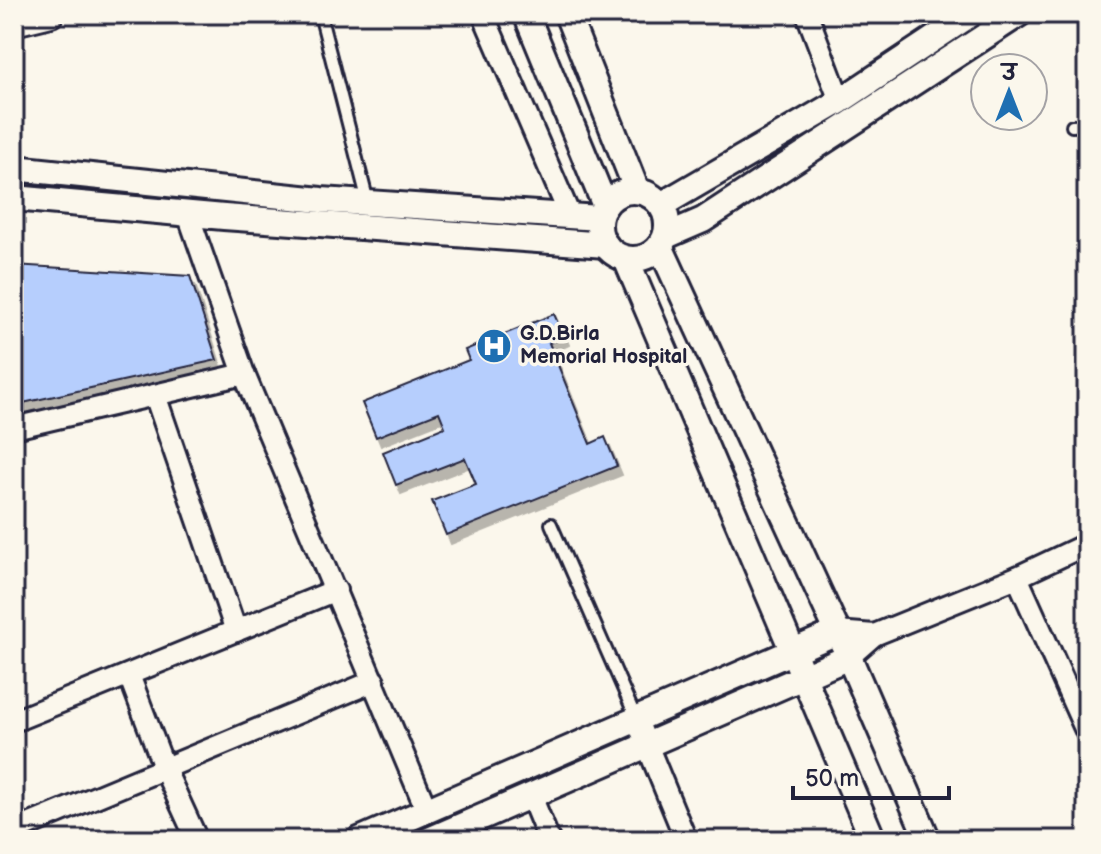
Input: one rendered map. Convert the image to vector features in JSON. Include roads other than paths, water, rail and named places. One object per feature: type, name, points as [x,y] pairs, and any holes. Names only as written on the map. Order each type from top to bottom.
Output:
[{"type":"street","points":[[14,23],[51,14]]},
{"type":"street","points":[[483,14],[570,216]]},
{"type":"street","points":[[526,14],[602,212],[600,235],[616,252],[873,840]]},
{"type":"street","points":[[567,14],[637,191]]},
{"type":"street","points":[[807,14],[840,101]]},
{"type":"street","points":[[661,205],[840,101],[971,14]]},
{"type":"street","points":[[14,198],[616,252],[645,258],[663,241],[703,220],[1019,14]]},
{"type":"street","points":[[14,168],[368,204],[570,216],[602,212],[619,194],[637,191],[650,195],[661,205],[667,220],[663,241],[928,840]]},
{"type":"street","points":[[188,214],[244,374],[427,811]]},
{"type":"street","points":[[14,428],[244,374]]},
{"type":"street","points":[[155,395],[236,631]]},
{"type":"street","points":[[429,840],[647,743],[804,678],[849,657],[874,635],[1017,577],[1087,544]]},
{"type":"street","points":[[1017,577],[1082,709],[1087,733]]},
{"type":"street","points":[[14,721],[336,590]]},
{"type":"street","points":[[359,840],[792,649],[837,632],[874,635]]},
{"type":"street","points":[[129,675],[165,770],[197,840]]},
{"type":"street","points":[[14,831],[374,681]]},
{"type":"street","points":[[636,718],[686,840]]},
{"type":"street","points":[[531,796],[549,840]]},
{"type":"lane","points":[[320,14],[368,204]]},
{"type":"lane","points":[[1072,126],[1087,125]]},
{"type":"lane","points":[[551,524],[636,718]]},
{"type":"place","name":"G.D.Birla Memorial Hospital","points":[[494,346]]}]
